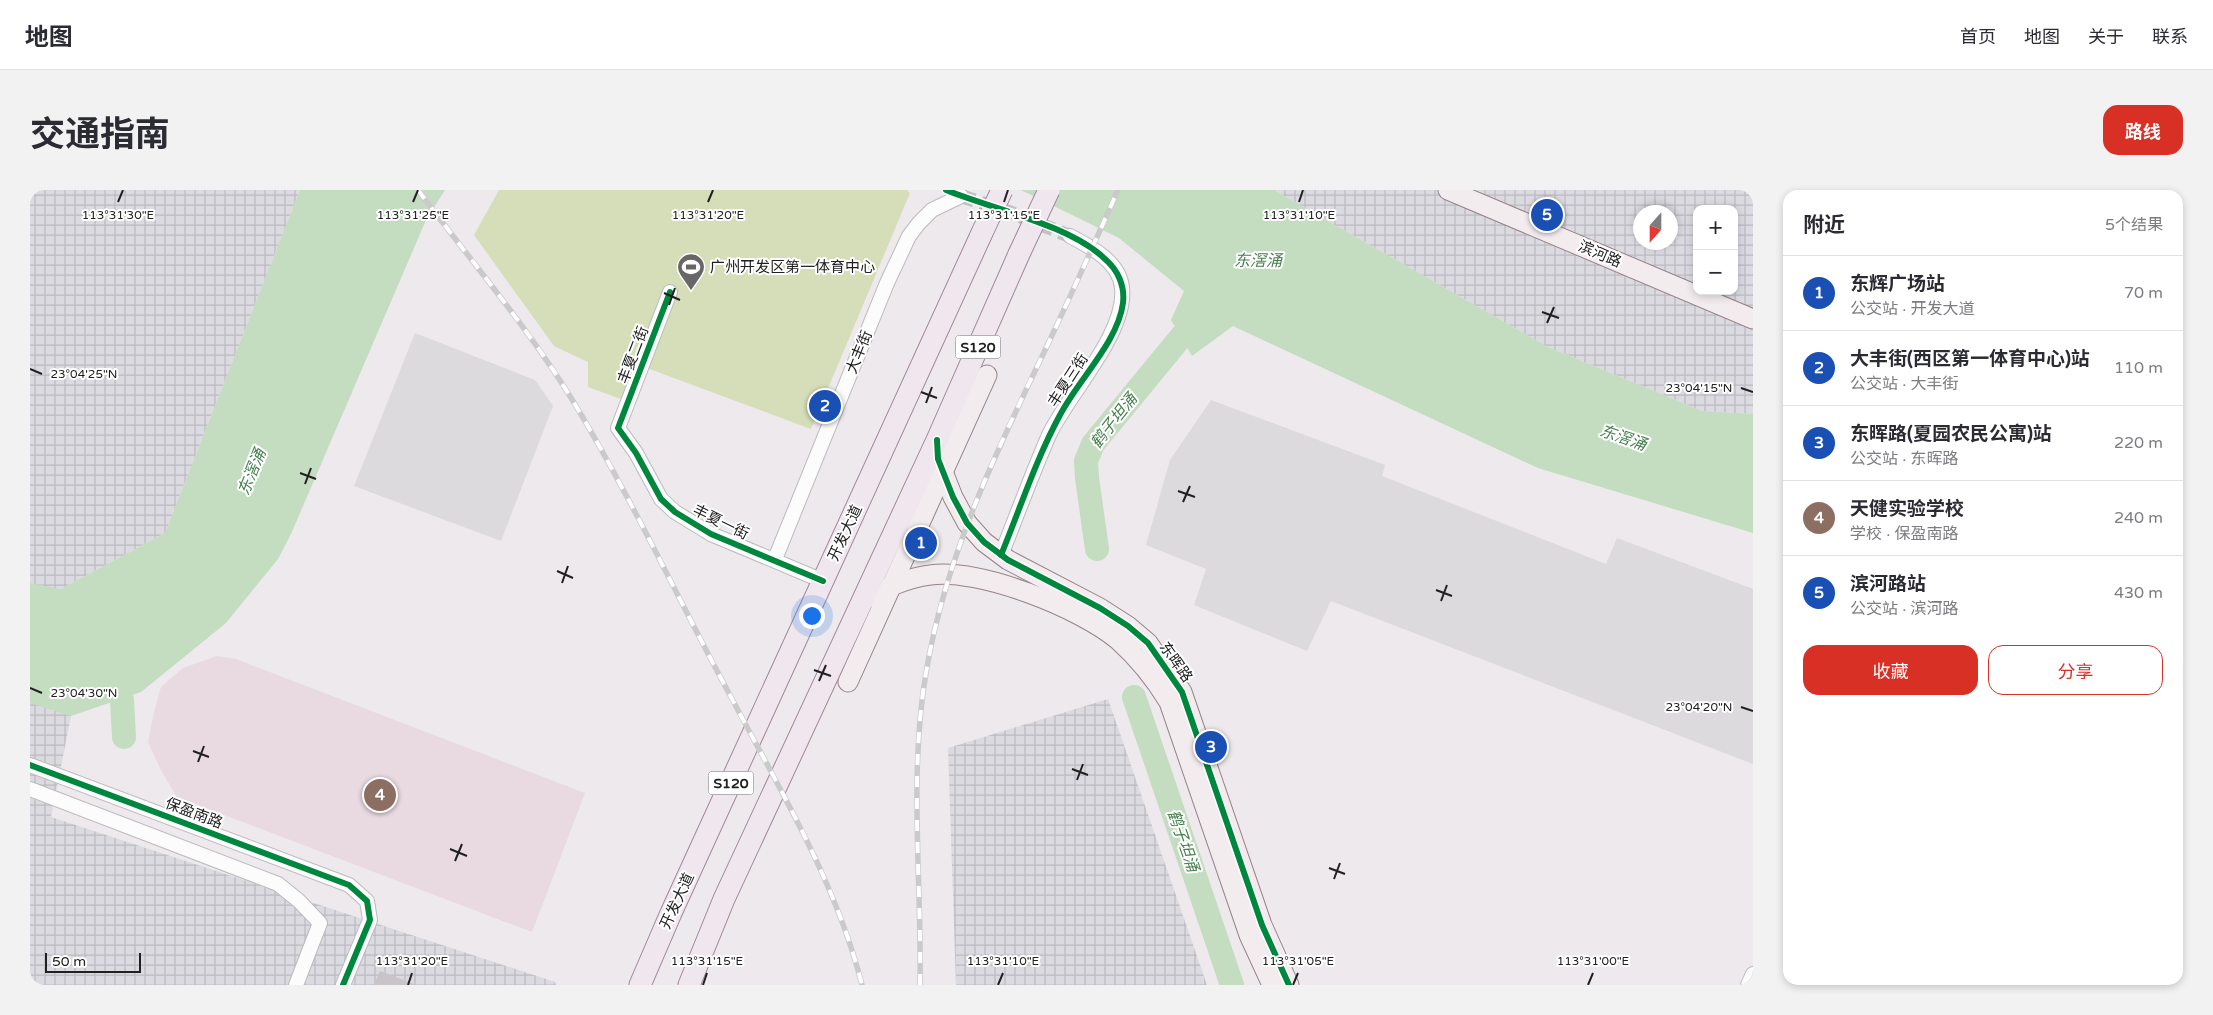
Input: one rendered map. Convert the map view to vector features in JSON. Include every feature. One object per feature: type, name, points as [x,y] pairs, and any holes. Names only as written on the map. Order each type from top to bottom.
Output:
[{"type":"main road","name":"开发大道","points":[[640,985],[671,913],[1002,190]]},
{"type":"main road","name":"S120","points":[[689,985],[724,899],[1049,190]]},
{"type":"street","name":"大丰街","points":[[774,560],[900,253],[919,223],[932,210],[961,196],[946,190]]},
{"type":"street","name":"滨河路","points":[[1448,190],[1753,319]]},
{"type":"street","name":"丰夏三街","points":[[1001,555],[1050,435],[1074,392],[1118,322],[1122,303],[1122,286],[1118,274],[1100,255],[1070,236]]},
{"type":"street","name":"丰夏二街","points":[[618,428],[670,292]]},
{"type":"street","points":[[848,682],[987,374]]},
{"type":"street","name":"丰夏一街","points":[[618,428],[636,453],[661,499],[675,512],[711,534],[823,581]]},
{"type":"street","name":"东晖路","points":[[936,440],[938,459],[942,472],[967,523],[984,542],[1001,555],[1100,608],[1128,626],[1148,643],[1164,664],[1182,692],[1262,924],[1276,960],[1289,985]]},
{"type":"street","name":"东晖路","points":[[862,600],[893,584],[919,576],[941,574],[981,579],[1034,595],[1103,629],[1118,640],[1157,682],[1169,702],[1249,935],[1272,985]]},
{"type":"street","name":"保盈南路","points":[[30,765],[349,885],[367,901],[370,920],[343,985]]},
{"type":"street","points":[[30,789],[278,884],[300,901],[320,923],[296,985]]},
{"type":"street","points":[[1748,985],[1753,974]]},
{"type":"shaded area","points":[[30,190],[300,190],[165,533],[61,589],[71,716],[51,817],[555,982],[556,985],[30,985]]},
{"type":"shaded area","name":"广州开发区第一体育中心","points":[[499,190],[907,190],[910,193],[811,429],[647,368],[632,403],[588,387],[588,362],[554,346],[474,235]]},
{"type":"shaded area","points":[[1274,190],[1753,190],[1753,414],[1702,411],[1548,347]]},
{"type":"shaded area","points":[[415,333],[535,380],[553,406],[501,541],[354,486]]},
{"type":"shaded area","points":[[1211,400],[1385,465],[1382,476],[1606,564],[1617,538],[1753,589],[1753,764],[1331,601],[1307,651],[1194,605],[1206,569],[1146,545],[1170,460]]},
{"type":"shaded area","points":[[217,656],[236,659],[585,793],[532,932],[177,797],[161,770],[148,742],[161,687],[183,668]]},
{"type":"shaded area","points":[[1108,699],[1207,985],[956,985],[948,748]]},
{"type":"water","name":"东滘涌","points":[[300,190],[445,190],[426,220],[291,534],[278,559],[226,623],[141,692],[71,716],[30,703],[30,583],[61,589],[165,533]]},
{"type":"water","name":"东滘涌","points":[[1021,190],[1274,190],[1548,347],[1702,411],[1753,414],[1753,533],[1538,468],[1233,326],[1192,356],[1171,320],[1184,291],[1119,238]]},
{"type":"building","points":[[380,971],[414,984],[414,985],[374,985]]},
{"type":"waterway","name":"鹤子坦涌","points":[[1097,549],[1086,461],[1093,444],[1181,337]]},
{"type":"waterway","name":"鹤子坦涌","points":[[1134,697],[1232,985]]},
{"type":"waterway","points":[[122,700],[124,737]]},
{"type":"tunnel","points":[[961,196],[1012,213],[1070,236]]},
{"type":"railway","points":[[418,190],[537,346],[594,437],[635,511],[711,660],[805,837],[837,910],[851,947],[862,985]]},
{"type":"railway","points":[[920,985],[917,826],[918,746],[921,706],[936,625],[947,583],[992,463],[1118,190]]},
{"type":"cycle path","points":[[946,190],[1051,227],[1090,247],[1110,263],[1120,279],[1123,290],[1120,318],[1114,332],[1068,402],[1051,432],[1001,555]]},
{"type":"cycle path","points":[[670,292],[618,428],[636,453],[661,499],[675,512],[711,534],[823,581]]},
{"type":"cycle path","points":[[937,440],[938,459],[953,497],[967,523],[984,542],[1008,560],[1100,608],[1128,626],[1148,643],[1182,692],[1262,925],[1289,985]]},
{"type":"cycle path","points":[[30,765],[349,885],[367,901],[370,920],[343,985]]},
{"type":"place","name":"滨河路站","points":[[1547,215]]},
{"type":"place","name":"广州开发区第一体育中心","points":[[691,291]]},
{"type":"place","name":"大丰街(西区第一体育中心)站","points":[[825,406]]},
{"type":"place","name":"东辉广场站","points":[[921,543]]},
{"type":"place","name":"东晖路(夏园农民公寓)站","points":[[1211,747]]},
{"type":"place","name":"天健实验学校","points":[[380,795]]}]
